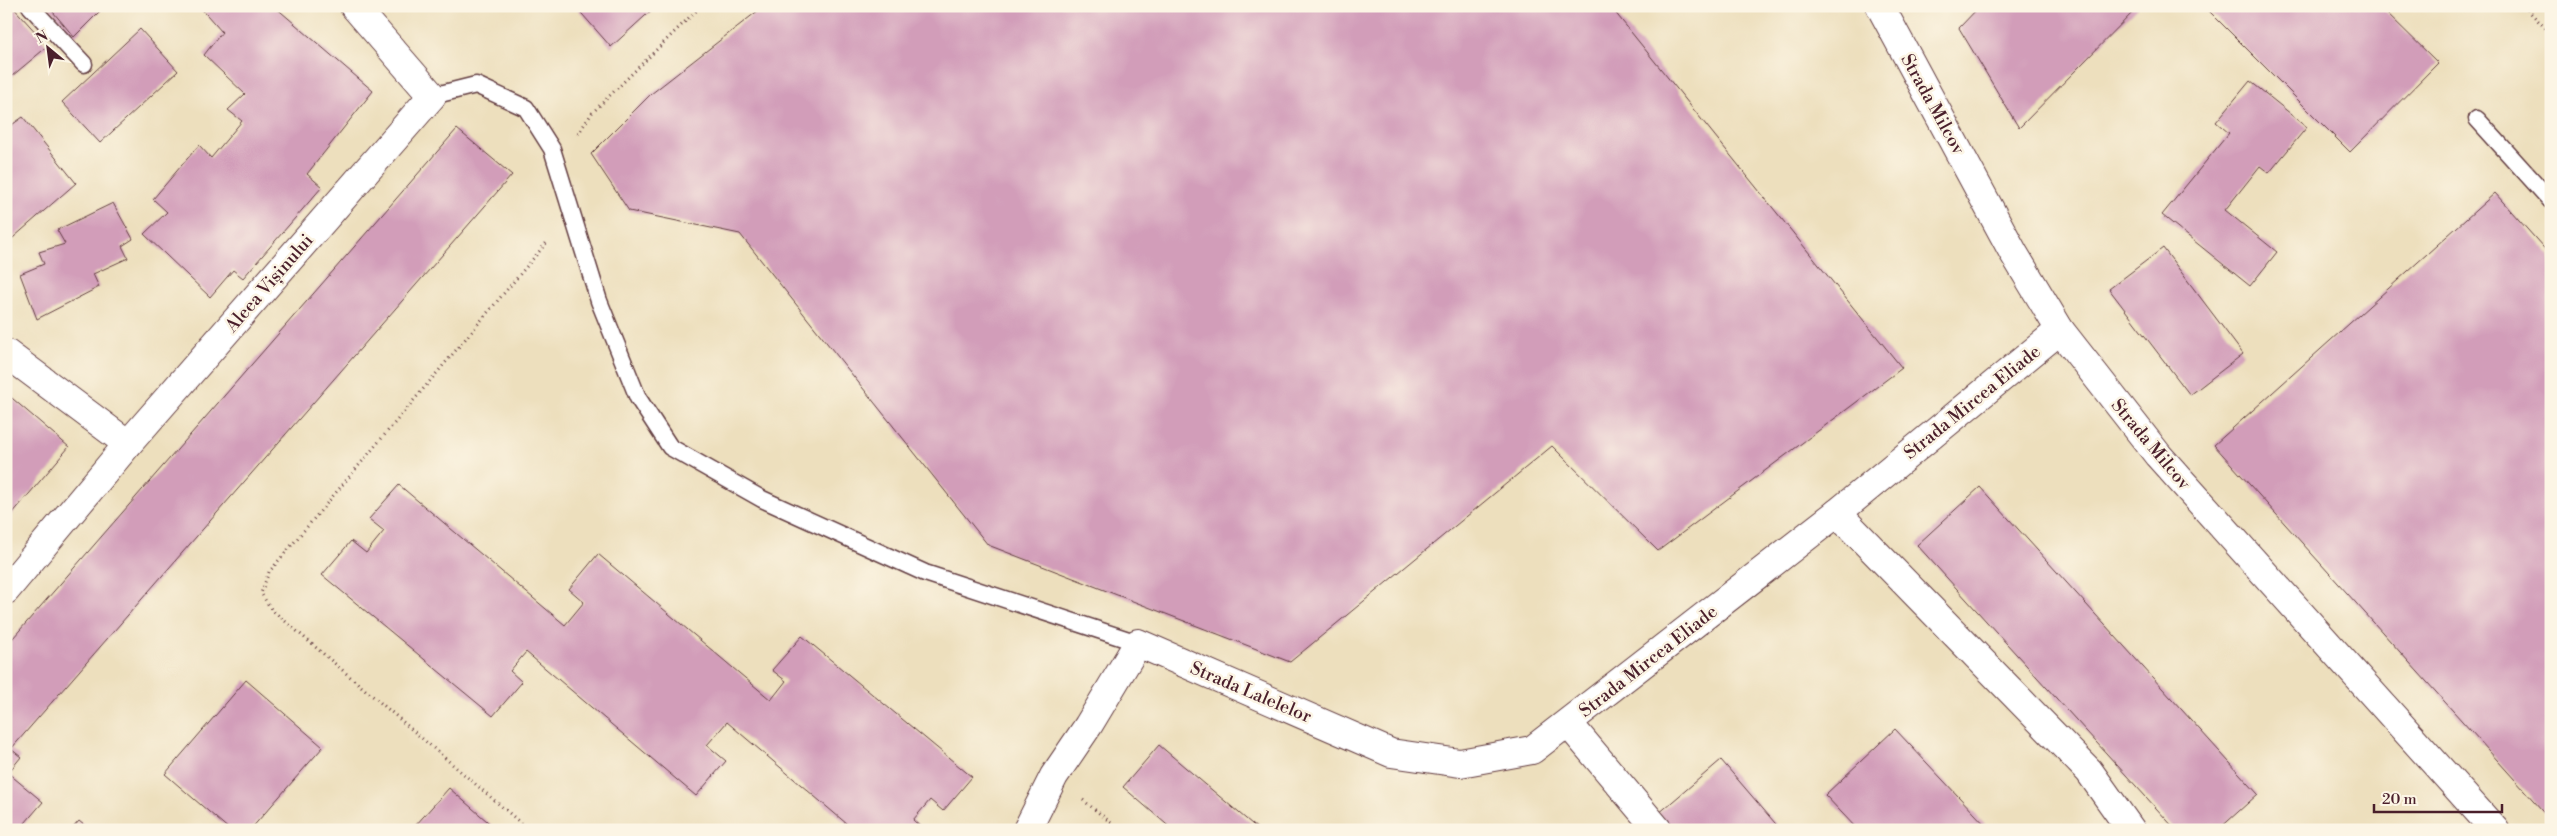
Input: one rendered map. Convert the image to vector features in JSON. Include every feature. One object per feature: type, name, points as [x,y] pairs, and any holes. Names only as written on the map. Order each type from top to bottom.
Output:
[{"type":"street","points":[[354,6],[432,96]]},
{"type":"street","name":"Strada Milcov","points":[[1880,6],[2014,252],[2060,330],[2158,455],[2495,830]]},
{"type":"street","name":"Aleea Vișinului","points":[[6,590],[128,444],[432,96]]},
{"type":"street","name":"Strada Mircea Eliade","points":[[1658,830],[1568,723],[1837,513],[2060,330]]},
{"type":"street","points":[[6,352],[128,444]]},
{"type":"street","points":[[1837,513],[2089,770],[2131,830]]},
{"type":"street","points":[[1027,830],[1054,776],[1088,726],[1138,643]]},
{"type":"street","name":"Strada Lalelelor","points":[[1138,643],[1391,753],[1460,763],[1532,750],[1568,723]]},
{"type":"lane","points":[[30,6],[84,64]]},
{"type":"lane","points":[[432,96],[476,85],[526,108],[552,149],[600,300],[638,398],[670,447],[762,499],[925,573],[1138,643]]},
{"type":"lane","points":[[2477,119],[2551,201]]},
{"type":"path","points":[[577,135],[592,112],[701,6]]},
{"type":"path","points":[[2524,6],[2551,34]]},
{"type":"path","points":[[529,830],[271,609],[261,593],[270,572],[521,275],[547,243],[570,205]]},
{"type":"path","points":[[1054,776],[1120,830]]},
{"type":"building","points":[[6,6],[12,6],[48,46],[6,81]]},
{"type":"building","points":[[48,6],[105,6],[74,37]]},
{"type":"building","points":[[199,6],[274,6],[373,91],[307,174],[322,187],[243,278],[233,270],[210,297],[144,234],[167,212],[153,199],[199,145],[211,158],[242,121],[228,110],[245,94],[204,55],[222,32]]},
{"type":"building","points":[[575,6],[656,6],[611,47]]},
{"type":"building","points":[[764,6],[1610,6],[1902,368],[1658,551],[1552,446],[1290,662],[988,545],[740,234],[629,211],[591,154],[651,94]]},
{"type":"building","points":[[1980,6],[2139,6],[2019,128],[1959,28]]},
{"type":"building","points":[[2204,6],[2380,6],[2438,63],[2350,152]]},
{"type":"building","points":[[140,29],[178,71],[100,143],[62,102]]},
{"type":"building","points":[[2250,81],[2307,127],[2269,173],[2260,166],[2225,210],[2277,252],[2250,286],[2162,215],[2229,133],[2216,122]]},
{"type":"building","points":[[23,117],[76,183],[6,244],[6,129]]},
{"type":"building","points":[[457,129],[512,175],[11,749],[21,757],[8,773],[43,802],[19,830],[6,830],[6,646]]},
{"type":"building","points":[[2495,193],[2551,256],[2551,820],[2214,445]]},
{"type":"building","points":[[113,203],[133,239],[122,246],[128,258],[93,274],[99,287],[37,319],[20,274],[44,264],[39,252],[65,244],[57,230]]},
{"type":"building","points":[[2163,248],[2243,354],[2190,395],[2109,289]]},
{"type":"building","points":[[6,393],[69,447],[6,521]]},
{"type":"building","points":[[399,485],[565,625],[584,602],[569,589],[598,554],[771,700],[786,681],[772,670],[802,636],[972,777],[943,811],[930,800],[913,820],[924,830],[854,830],[727,722],[707,745],[726,761],[696,796],[526,652],[510,671],[522,682],[493,716],[322,575],[351,541],[366,553],[384,531],[369,519]]},
{"type":"building","points":[[1980,487],[2258,794],[2218,830],[2176,830],[1917,545]]},
{"type":"building","points":[[246,680],[323,747],[250,830],[230,830],[165,774]]},
{"type":"building","points":[[1895,729],[1990,830],[1858,830],[1825,795]]},
{"type":"building","points":[[1159,745],[1259,830],[1173,830],[1123,787]]},
{"type":"building","points":[[1721,760],[1781,830],[1671,830],[1658,814]]},
{"type":"building","points":[[449,788],[495,828],[493,830],[420,830],[415,826]]},
{"type":"building","points":[[79,821],[90,830],[71,830]]}]
